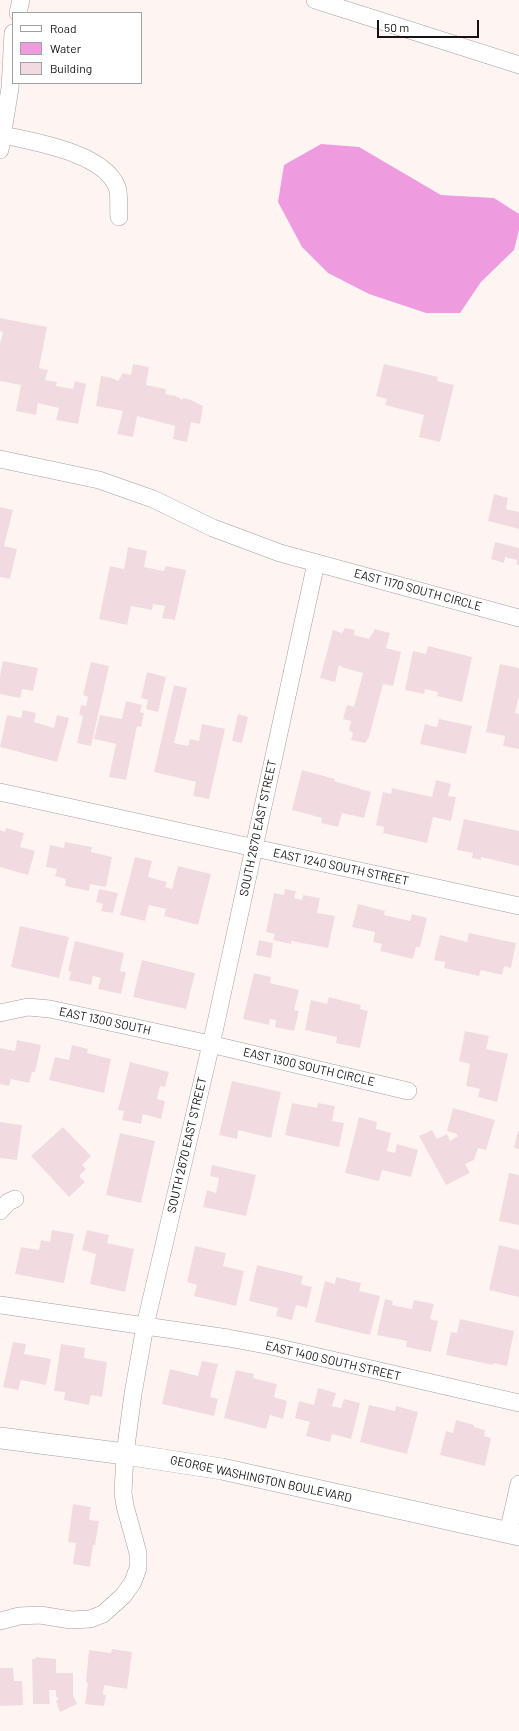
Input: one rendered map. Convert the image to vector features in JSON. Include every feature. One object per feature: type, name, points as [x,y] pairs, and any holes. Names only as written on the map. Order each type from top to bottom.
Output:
[{"type":"main road","name":"GEORGE WASHINGTON BOULEVARD","points":[[0,1438],[125,1454],[222,1469],[513,1534]]},
{"type":"street","points":[[18,12],[21,0]]},
{"type":"street","points":[[315,0],[342,4],[394,26],[519,65]]},
{"type":"street","points":[[12,39],[10,88],[2,142],[52,146],[84,157],[103,168],[117,187],[119,217]]},
{"type":"street","name":"EAST 1170 SOUTH CIRCLE","points":[[0,459],[99,480],[153,499],[214,528],[280,553],[519,618]]},
{"type":"street","name":"SOUTH 2670 EAST STREET","points":[[0,1621],[19,1616],[40,1615],[71,1620],[90,1619],[103,1614],[123,1596],[133,1582],[138,1568],[138,1553],[125,1506],[123,1493],[125,1454],[133,1394],[145,1326],[210,1044],[316,563]]},
{"type":"street","name":"EAST 1240 SOUTH STREET","points":[[0,792],[519,906]]},
{"type":"street","name":"EAST 1300 SOUTH","points":[[0,1013],[28,1007],[50,1009],[210,1044]]},
{"type":"street","name":"EAST 1300 SOUTH CIRCLE","points":[[210,1044],[408,1091]]},
{"type":"street","points":[[0,1211],[8,1202],[15,1199]]},
{"type":"street","name":"EAST 1400 SOUTH STREET","points":[[0,1305],[271,1346],[519,1403]]},
{"type":"street","points":[[513,1534],[519,1484]]},
{"type":"water","points":[[321,144],[359,147],[441,195],[494,198],[519,214],[519,230],[514,250],[481,282],[460,313],[426,313],[369,294],[328,273],[302,247],[278,202],[284,165]]},
{"type":"building","points":[[0,318],[47,327],[39,368],[48,370],[45,380],[57,382],[56,386],[73,389],[75,381],[86,384],[78,424],[56,420],[59,408],[38,403],[36,415],[16,411],[21,385],[0,381],[0,344],[3,332],[0,331]]},
{"type":"building","points":[[133,364],[149,367],[146,385],[166,389],[165,394],[176,396],[182,400],[183,398],[191,400],[203,406],[200,424],[191,422],[187,442],[173,439],[175,426],[137,416],[133,437],[117,434],[123,411],[96,406],[101,376],[118,381],[123,373],[131,375]]},
{"type":"building","points":[[384,364],[438,377],[437,381],[454,385],[440,442],[419,437],[424,415],[385,405],[387,399],[376,396]]},
{"type":"building","points":[[494,494],[508,498],[506,509],[519,512],[519,529],[488,521]]},
{"type":"building","points":[[0,507],[13,510],[4,546],[17,549],[10,579],[0,577]]},
{"type":"building","points":[[495,542],[519,548],[519,565],[516,564],[517,560],[505,557],[504,563],[491,559]]},
{"type":"building","points":[[128,547],[147,551],[144,567],[164,571],[166,566],[186,570],[175,620],[162,618],[165,606],[153,604],[152,610],[131,606],[127,625],[99,619],[110,566],[124,569]]},
{"type":"building","points":[[345,628],[355,630],[354,635],[369,639],[375,629],[390,633],[386,648],[401,652],[393,686],[383,684],[369,737],[365,743],[351,740],[353,733],[349,730],[351,721],[343,719],[347,705],[354,707],[363,673],[344,668],[339,665],[335,682],[320,678],[333,630],[342,633]]},
{"type":"building","points":[[428,646],[472,657],[462,702],[437,696],[438,692],[425,689],[424,694],[405,690],[413,651],[426,654]]},
{"type":"building","points":[[3,661],[38,668],[33,691],[22,689],[20,698],[0,694],[0,676]]},
{"type":"building","points":[[91,662],[109,666],[91,746],[77,743],[83,716],[79,715],[81,705],[86,706],[88,697],[83,695]]},
{"type":"building","points":[[500,664],[519,668],[519,695],[515,713],[519,714],[519,749],[503,746],[505,736],[486,732]]},
{"type":"building","points":[[147,672],[166,677],[158,712],[146,709],[148,700],[141,698]]},
{"type":"building","points":[[174,685],[187,688],[174,743],[188,746],[190,739],[199,741],[202,724],[225,729],[209,799],[193,796],[196,782],[154,772]]},
{"type":"building","points":[[126,701],[142,705],[140,712],[144,713],[141,727],[137,726],[126,780],[109,777],[116,744],[94,739],[100,715],[122,719]]},
{"type":"building","points":[[23,710],[36,713],[34,722],[54,728],[57,715],[69,718],[57,762],[0,747],[7,715],[21,718]]},
{"type":"building","points":[[238,714],[248,717],[242,743],[232,741]]},
{"type":"building","points":[[439,719],[472,726],[466,754],[420,744],[425,724],[437,727]]},
{"type":"building","points":[[302,770],[335,779],[334,781],[371,792],[364,818],[342,813],[338,827],[321,823],[322,818],[292,810]]},
{"type":"building","points":[[436,780],[451,784],[448,796],[456,797],[451,821],[433,817],[427,843],[383,833],[384,827],[376,825],[383,792],[391,794],[392,788],[432,797]]},
{"type":"building","points":[[464,819],[519,831],[519,866],[481,857],[481,860],[472,858],[473,853],[457,850]]},
{"type":"building","points":[[6,828],[24,833],[20,847],[35,851],[28,875],[0,867],[0,830],[5,832]]},
{"type":"building","points":[[65,842],[92,847],[91,852],[112,857],[106,887],[90,884],[89,891],[65,886],[66,879],[55,876],[57,869],[46,867],[50,845],[64,848]]},
{"type":"building","points":[[135,857],[152,861],[148,877],[167,882],[165,887],[172,889],[178,866],[211,874],[198,925],[164,916],[166,909],[149,905],[145,921],[120,915]]},
{"type":"building","points":[[99,889],[118,893],[113,913],[101,911],[103,904],[96,902]]},
{"type":"building","points":[[285,889],[296,891],[294,898],[302,900],[303,895],[320,898],[317,913],[335,916],[328,948],[291,941],[291,944],[273,940],[275,934],[266,932],[274,893],[284,895]]},
{"type":"building","points":[[358,904],[385,911],[384,915],[410,921],[412,914],[427,918],[420,947],[416,947],[413,959],[380,951],[382,944],[373,942],[375,932],[352,927]]},
{"type":"building","points":[[20,926],[69,937],[59,978],[11,967]]},
{"type":"building","points":[[469,933],[516,943],[511,968],[504,966],[502,975],[481,970],[479,976],[444,968],[445,962],[434,960],[440,935],[467,942]]},
{"type":"building","points":[[259,940],[273,943],[271,958],[256,955]]},
{"type":"building","points":[[75,941],[124,953],[120,971],[126,972],[121,994],[98,989],[101,978],[93,976],[91,985],[69,980],[71,972],[68,971]]},
{"type":"building","points":[[142,960],[195,973],[186,1009],[133,997]]},
{"type":"building","points":[[254,973],[271,977],[270,983],[299,990],[294,1010],[299,1011],[294,1031],[275,1027],[276,1020],[270,1019],[269,1025],[243,1019]]},
{"type":"building","points":[[329,997],[361,1005],[360,1009],[368,1011],[360,1048],[336,1043],[337,1037],[305,1030],[311,1000],[327,1004]]},
{"type":"building","points":[[465,1031],[489,1036],[486,1049],[508,1054],[497,1102],[478,1097],[480,1089],[466,1086],[470,1064],[459,1061]]},
{"type":"building","points":[[17,1040],[41,1045],[35,1072],[32,1072],[29,1083],[11,1079],[9,1086],[0,1084],[0,1048],[15,1051]]},
{"type":"building","points":[[72,1045],[88,1049],[87,1053],[111,1059],[104,1093],[49,1080],[55,1057],[69,1060]]},
{"type":"building","points":[[130,1062],[169,1072],[165,1087],[160,1086],[157,1099],[165,1101],[161,1119],[143,1114],[141,1124],[122,1120],[124,1111],[118,1110]]},
{"type":"building","points":[[232,1081],[281,1092],[271,1138],[238,1130],[237,1139],[219,1135]]},
{"type":"building","points":[[292,1103],[317,1108],[318,1103],[335,1106],[332,1121],[344,1123],[339,1147],[285,1135]]},
{"type":"building","points":[[453,1108],[495,1120],[486,1150],[478,1148],[474,1160],[465,1164],[470,1173],[446,1185],[419,1136],[432,1130],[437,1139],[447,1134],[450,1141],[458,1136],[447,1131]]},
{"type":"building","points":[[359,1117],[377,1122],[376,1129],[391,1133],[387,1151],[395,1153],[397,1144],[418,1150],[411,1177],[382,1170],[379,1181],[345,1173]]},
{"type":"building","points":[[0,1122],[22,1125],[17,1160],[0,1158]]},
{"type":"building","points":[[63,1127],[91,1156],[82,1165],[86,1169],[79,1176],[85,1182],[69,1197],[31,1156]]},
{"type":"building","points":[[519,1131],[519,1149],[514,1148]]},
{"type":"building","points":[[120,1133],[155,1141],[141,1203],[106,1195]]},
{"type":"building","points":[[212,1165],[256,1175],[246,1216],[203,1207],[207,1190],[216,1193],[219,1178],[210,1176]]},
{"type":"building","points":[[509,1173],[519,1175],[519,1225],[499,1221]]},
{"type":"building","points":[[52,1230],[74,1234],[64,1283],[15,1274],[21,1247],[39,1250],[41,1240],[50,1242]]},
{"type":"building","points":[[87,1230],[109,1235],[107,1243],[134,1249],[125,1292],[90,1284],[96,1254],[82,1250]]},
{"type":"building","points":[[499,1245],[519,1250],[519,1297],[489,1290]]},
{"type":"building","points":[[195,1246],[226,1253],[223,1266],[244,1271],[236,1306],[194,1296],[197,1285],[187,1282]]},
{"type":"building","points":[[257,1265],[303,1276],[301,1284],[312,1287],[307,1308],[296,1305],[292,1320],[276,1316],[278,1308],[249,1301]]},
{"type":"building","points":[[336,1277],[361,1283],[359,1291],[380,1296],[370,1335],[315,1322],[325,1281],[335,1284]]},
{"type":"building","points":[[385,1299],[393,1301],[392,1305],[412,1309],[414,1300],[434,1304],[430,1319],[438,1321],[431,1352],[406,1347],[407,1341],[377,1335]]},
{"type":"building","points":[[460,1319],[514,1331],[507,1366],[493,1363],[493,1365],[446,1355],[451,1332],[457,1333]]},
{"type":"building","points":[[13,1342],[26,1344],[24,1354],[51,1359],[46,1385],[21,1380],[18,1390],[3,1387]]},
{"type":"building","points":[[61,1344],[85,1348],[84,1358],[107,1362],[102,1397],[91,1395],[89,1405],[64,1400],[65,1392],[54,1391]]},
{"type":"building","points":[[202,1361],[218,1364],[210,1397],[218,1399],[214,1416],[162,1404],[170,1369],[198,1376]]},
{"type":"building","points":[[236,1370],[254,1374],[253,1378],[277,1384],[274,1397],[287,1401],[283,1419],[270,1415],[266,1429],[224,1418]]},
{"type":"building","points":[[318,1388],[336,1393],[332,1406],[341,1408],[344,1399],[360,1403],[351,1439],[332,1434],[330,1442],[306,1436],[310,1422],[295,1418],[299,1401],[314,1405]]},
{"type":"building","points":[[369,1405],[395,1411],[396,1406],[418,1412],[407,1454],[360,1442]]},
{"type":"building","points":[[456,1420],[485,1430],[484,1436],[491,1438],[485,1466],[440,1455],[446,1431],[453,1433]]},
{"type":"building","points":[[73,1504],[91,1507],[89,1520],[99,1521],[95,1545],[93,1545],[90,1567],[73,1564],[76,1543],[68,1542]]},
{"type":"building","points":[[112,1649],[132,1652],[127,1689],[104,1685],[103,1695],[106,1695],[104,1706],[85,1704],[88,1683],[86,1682],[89,1650],[111,1653]]},
{"type":"building","points":[[35,1657],[56,1659],[56,1673],[73,1673],[73,1695],[77,1704],[60,1712],[56,1701],[58,1700],[58,1697],[56,1697],[56,1690],[49,1690],[50,1704],[33,1704],[32,1659],[36,1659]]},
{"type":"building","points":[[0,1668],[13,1668],[14,1681],[22,1681],[23,1705],[0,1706]]}]
